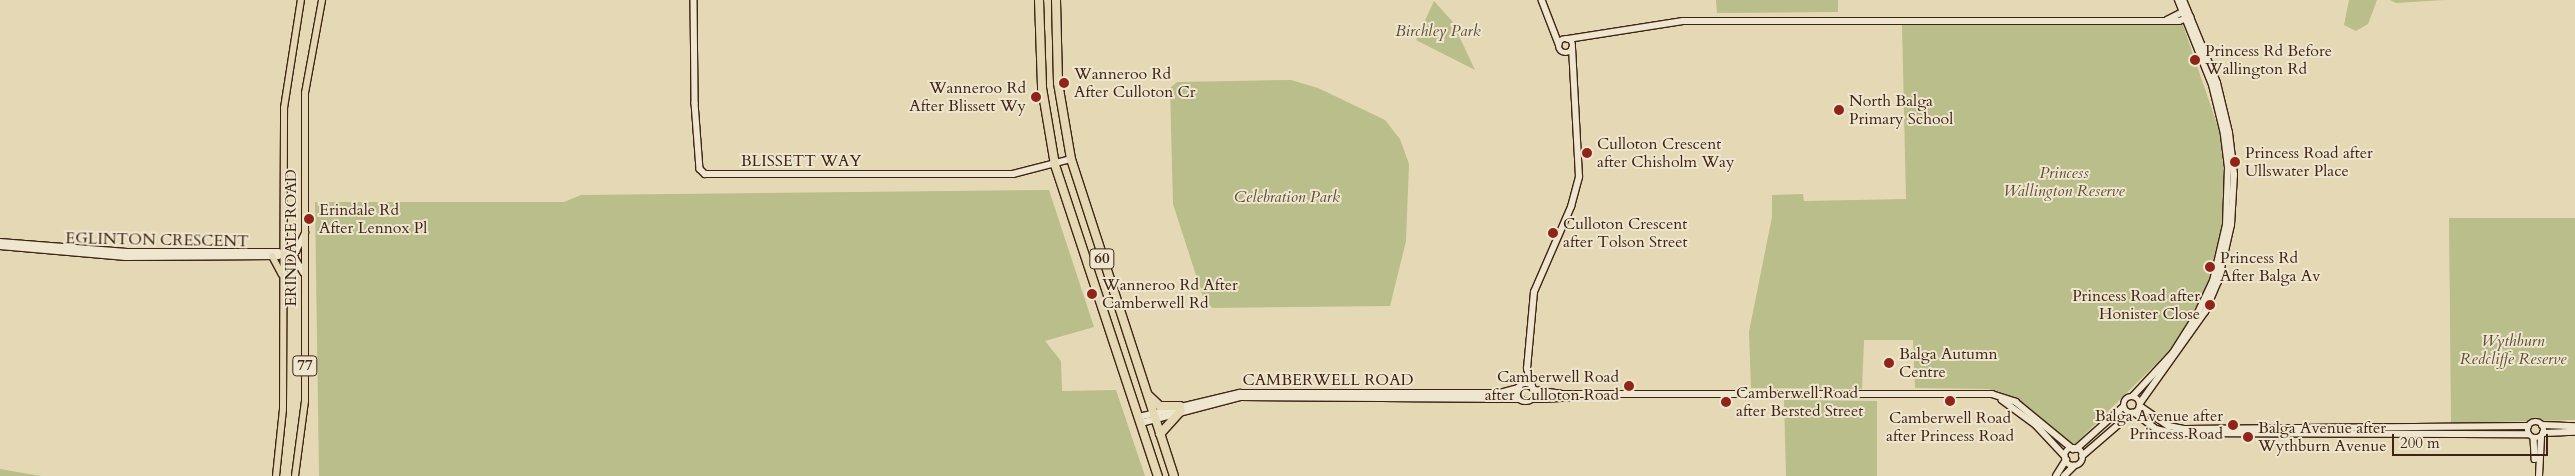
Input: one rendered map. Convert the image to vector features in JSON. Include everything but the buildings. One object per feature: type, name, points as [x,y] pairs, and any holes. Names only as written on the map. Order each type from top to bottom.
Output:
[{"type":"highway","name":"60","points":[[1039,0],[1041,78],[1055,164],[1158,476]]},
{"type":"highway","name":"60","points":[[1056,0],[1058,83],[1071,159],[1174,476]]},
{"type":"highway","points":[[1146,394],[1160,406],[1181,409]]},
{"type":"highway","points":[[1160,434],[1181,409]]},
{"type":"main road","name":"ERINDALE ROAD","points":[[276,476],[283,410],[284,104],[301,0]]},
{"type":"main road","name":"ERINDALE ROAD","points":[[295,476],[305,401],[305,93],[322,0]]},
{"type":"main road","points":[[272,256],[284,281]]},
{"type":"street","name":"BLISSETT WAY","points":[[694,0],[695,103],[700,170],[704,174],[1013,174],[1071,159]]},
{"type":"street","points":[[1542,0],[1556,30],[1559,44],[1570,62]]},
{"type":"street","points":[[2064,476],[2076,465],[2082,456],[2140,405],[2146,390],[2184,343],[2213,281],[2226,225],[2228,175],[2212,85],[2188,18],[2178,0]]},
{"type":"street","points":[[2183,0],[2185,11]]},
{"type":"street","points":[[2167,20],[2185,11]]},
{"type":"street","points":[[1559,44],[1567,39],[1587,39],[1683,21],[2167,20],[2188,18]]},
{"type":"street","points":[[1521,400],[1520,387],[1527,369],[1534,292],[1571,207],[1579,177],[1570,62],[1573,48],[1567,39],[1556,30]]},
{"type":"street","points":[[1564,52],[1587,39]]},
{"type":"street","name":"EGLINTON CRESCENT","points":[[0,246],[119,256],[272,256],[296,251],[305,232]]},
{"type":"street","name":"EGLINTON CRESCENT","points":[[0,242],[104,251],[284,253]]},
{"type":"street","points":[[284,253],[296,258],[305,275]]},
{"type":"street","points":[[2056,476],[2066,458],[2123,407],[2125,399],[2133,396],[2184,343]]},
{"type":"street","points":[[1527,369],[1533,388],[1533,399],[1991,398],[2014,406],[2066,458],[2076,465]]},
{"type":"street","name":"CAMBERWELL ROAD","points":[[1140,420],[1240,393],[1493,394],[1520,387],[1533,388]]},
{"type":"street","points":[[1533,388],[1564,394],[1992,394],[2016,402],[2082,456]]},
{"type":"street","points":[[2133,396],[2140,405],[2169,426],[2185,429],[2528,426],[2536,422],[2542,425],[2575,426]]},
{"type":"street","name":"CAMBERWELL ROAD","points":[[1181,409],[1240,398],[1533,399]]},
{"type":"street","points":[[2123,407],[2156,429],[2174,433],[2528,434],[2534,438]]},
{"type":"street","points":[[2538,476],[2542,425]]},
{"type":"street","points":[[2528,426],[2528,434]]},
{"type":"street","points":[[2534,438],[2542,435],[2575,432]]},
{"type":"street","points":[[2534,438],[2538,476]]},
{"type":"green space","points":[[1716,0],[1838,0],[1838,12],[1717,13]]},
{"type":"green space","points":[[2349,0],[2377,0],[2368,24],[2356,31],[2344,25]]},
{"type":"green space","points":[[2390,0],[2445,0],[2396,3]]},
{"type":"green space","name":"Birchley Park","points":[[1434,1],[1452,21],[1475,70],[1416,40]]},
{"type":"green space","name":"Princess Wallington Reserve","points":[[2182,22],[2220,133],[2225,187],[2222,228],[2207,287],[2173,347],[2071,448],[2020,402],[1989,389],[1915,388],[1913,340],[1864,340],[1862,389],[1751,388],[1749,332],[1772,217],[1772,195],[1803,194],[1804,201],[1906,199],[1902,25]]},
{"type":"green space","name":"Celebration Park","points":[[1291,80],[1318,88],[1385,120],[1400,139],[1409,164],[1406,241],[1390,306],[1213,308],[1205,303],[1173,204],[1170,88],[1177,82]]},
{"type":"green space","points":[[1049,190],[1094,327],[1045,341],[1061,361],[1062,391],[1116,390],[1145,476],[319,476],[315,202],[564,202],[581,195]]},
{"type":"green space","name":"Wythburn Redcliffe Reserve","points":[[2449,218],[2575,218],[2575,420],[2451,423]]},
{"type":"green space","points":[[1784,400],[1877,401],[1877,476],[1786,476]]},
{"type":"green space","points":[[0,469],[41,476],[0,476]]},
{"type":"place","name":"Princess Rd Before Wallington Rd","points":[[2195,60]]},
{"type":"place","name":"Wanneroo Rd After Culloton Cr","points":[[1064,83]]},
{"type":"place","name":"Wanneroo Rd After Blissett Wy","points":[[1036,97]]},
{"type":"place","name":"North Balga Primary School","points":[[1839,110]]},
{"type":"place","name":"Culloton Crescent after Chisholm Way","points":[[1587,153]]},
{"type":"place","name":"Princess Road after Ullswater Place","points":[[2235,162]]},
{"type":"place","name":"Erindale Rd After Lennox Pl","points":[[309,219]]},
{"type":"place","name":"Culloton Crescent after Tolson Street","points":[[1553,233]]},
{"type":"place","name":"Princess Rd After Balga Av","points":[[2210,267]]},
{"type":"place","name":"Wanneroo Rd After Camberwell Rd","points":[[1092,294]]},
{"type":"place","name":"Princess Road after Honister Close","points":[[2210,305]]},
{"type":"place","name":"Balga Autumn Centre","points":[[1889,363]]},
{"type":"place","name":"Camberwell Road after Culloton Road","points":[[1629,386]]},
{"type":"place","name":"Camberwell Road after Princess Road","points":[[1950,401]]},
{"type":"place","name":"Camberwell Road after Bersted Street","points":[[1726,402]]},
{"type":"place","name":"Balga Avenue after Princess Road","points":[[2233,425]]},
{"type":"place","name":"Balga Avenue after Wythburn Avenue","points":[[2248,437]]}]
